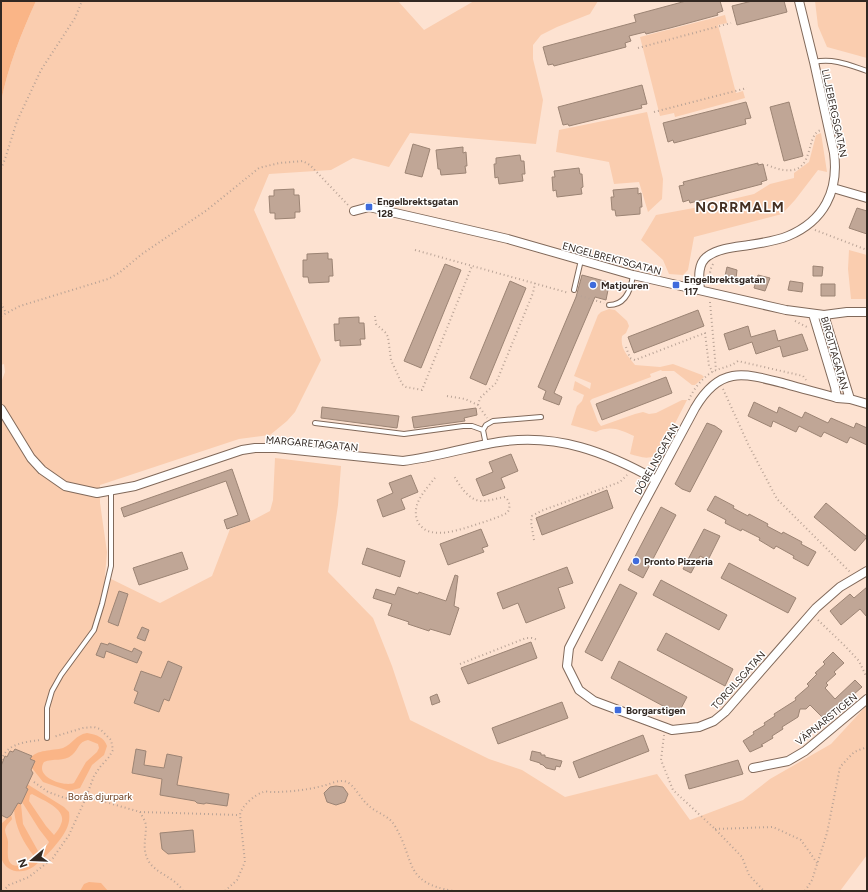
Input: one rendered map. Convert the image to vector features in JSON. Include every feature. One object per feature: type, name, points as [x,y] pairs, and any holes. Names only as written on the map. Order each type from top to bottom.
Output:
[{"type":"street","name":"LILJEBERGSGATAN","points":[[700,290],[699,274],[702,264],[708,256],[720,251],[774,240],[799,230],[811,223],[822,211],[833,188],[836,164],[799,1]]},
{"type":"street","points":[[833,188],[867,198]]},
{"type":"street","name":"ENGELBREKTSGATAN","points":[[354,211],[369,207],[508,239],[634,275],[743,301],[813,314],[867,312]]},
{"type":"street","name":"BIRGITTAGATAN","points":[[813,314],[832,375],[837,398]]},
{"type":"street","name":"BIRGITTAGATAN","points":[[824,314],[850,399]]},
{"type":"street","name":"DÖBELNSGATAN","points":[[579,690],[567,666],[569,648],[656,480],[703,395],[710,387],[719,381],[733,376],[758,376],[837,398],[850,399],[867,404]]},
{"type":"street","name":"MARGARETAGATAN","points":[[1,409],[30,458],[53,480],[65,486],[98,493],[135,486],[242,450],[255,448],[276,448],[404,461],[500,442],[526,440],[551,441],[570,444],[601,453],[656,480]]},
{"type":"street","name":"TORGILSGATAN","points":[[579,690],[594,701],[672,730],[699,727],[714,722],[725,712],[811,614],[840,587],[867,571]]},
{"type":"street","name":"VÄPNARSTIGEN","points":[[753,768],[788,761],[805,752],[867,699]]},
{"type":"lane","points":[[814,62],[826,60],[839,61],[867,71]]},
{"type":"lane","points":[[574,290],[581,260]]},
{"type":"lane","points":[[609,305],[620,303],[624,299],[630,290],[634,275]]},
{"type":"lane","points":[[483,430],[493,420],[541,417]]},
{"type":"lane","points":[[315,423],[404,434],[463,426],[472,426],[483,430]]},
{"type":"lane","points":[[483,430],[486,445]]},
{"type":"lane","points":[[47,738],[47,708],[52,691],[61,675],[94,630],[102,604],[111,566],[111,491]]},
{"type":"path","points":[[1,169],[6,159],[16,121],[40,70],[75,18],[82,1]]},
{"type":"path","points":[[638,48],[731,23]]},
{"type":"path","points":[[654,112],[748,88]]},
{"type":"path","points":[[767,165],[784,171],[798,168],[808,158],[817,131],[828,129]]},
{"type":"path","points":[[1,316],[20,306],[108,279],[207,210],[259,168],[279,163],[303,161],[310,165],[354,211]]},
{"type":"path","points":[[811,233],[816,229],[867,250]]},
{"type":"path","points":[[416,250],[609,305]]},
{"type":"path","points":[[714,285],[711,281],[710,274],[711,268],[715,261]]},
{"type":"path","points":[[376,316],[376,324],[386,333],[388,337],[391,360],[402,384],[406,387],[422,390],[472,266]]},
{"type":"path","points":[[478,405],[480,398],[496,383],[533,293],[535,283]]},
{"type":"path","points":[[704,300],[710,302],[714,371]]},
{"type":"path","points":[[1,303],[6,314]]},
{"type":"path","points":[[792,320],[800,323],[810,330]]},
{"type":"path","points":[[626,347],[630,358],[635,360],[649,356],[705,333],[709,366],[714,371],[748,446],[777,499],[856,577]]},
{"type":"path","points":[[687,406],[696,387],[714,371],[741,361],[803,376],[804,380],[809,381]]},
{"type":"path","points":[[447,396],[465,399],[478,405],[490,422]]},
{"type":"path","points":[[534,540],[531,522],[532,516],[620,482],[627,474],[629,466]]},
{"type":"path","points":[[435,478],[420,498],[417,505],[417,520],[420,526],[426,530],[436,533],[458,530],[507,513],[510,509],[508,500],[505,497],[487,500],[475,500],[471,498],[460,486],[454,476]]},
{"type":"path","points":[[811,614],[859,661],[867,678]]},
{"type":"path","points":[[460,664],[526,638],[538,640]]},
{"type":"path","points":[[1,764],[2,757],[7,749],[18,744],[83,728],[94,727],[100,729],[110,740],[113,750],[94,776],[69,835],[53,858],[29,877],[9,885],[3,891]]},
{"type":"path","points":[[665,728],[661,760],[673,790],[715,829],[742,857],[749,876],[764,891]]},
{"type":"path","points":[[805,891],[812,880],[827,833],[840,767],[854,752],[867,747]]},
{"type":"path","points":[[225,891],[237,880],[245,862],[240,810],[248,802],[264,792],[292,792],[322,786],[338,780],[346,781],[353,787],[371,809],[383,815],[395,825],[410,863],[418,877],[429,885],[453,891]]},
{"type":"path","points":[[34,782],[48,792],[65,798],[85,800],[94,799],[140,812],[240,814]]},
{"type":"path","points":[[140,812],[146,825],[144,846],[147,859],[150,864],[180,885],[183,891]]},
{"type":"path","points":[[715,829],[773,827],[801,840],[818,863]]},
{"type":"green space","name":"Borås djurpark","points":[[36,1],[398,1],[424,30],[474,1],[598,1],[590,14],[541,35],[533,45],[533,59],[543,100],[536,144],[410,133],[389,167],[353,158],[331,170],[269,174],[254,210],[321,360],[295,412],[287,421],[270,435],[239,439],[100,485],[100,503],[107,552],[105,576],[160,603],[212,576],[230,529],[253,520],[270,511],[273,500],[275,458],[341,466],[338,505],[328,572],[373,618],[392,666],[410,720],[489,759],[522,770],[565,797],[657,774],[690,820],[743,800],[770,779],[831,744],[867,705],[867,855],[840,891],[1,891],[1,383],[5,372],[4,364],[1,365],[1,102],[7,76],[16,50]]},
{"type":"green space","points":[[815,1],[867,1],[867,58],[827,47],[818,26]]},
{"type":"green space","points":[[725,15],[727,23],[718,25],[736,93],[743,91],[745,98],[675,117],[674,113],[660,116],[640,37]]},
{"type":"green space","points":[[647,112],[663,179],[662,199],[648,212],[639,182],[614,184],[609,162],[556,152],[559,130]]},
{"type":"green space","points":[[821,133],[827,172],[818,170],[782,214],[694,237],[688,270],[683,275],[669,274],[663,260],[641,240],[656,215],[754,194],[770,184],[794,178],[794,173],[809,162],[816,135]]},
{"type":"green space","points":[[849,250],[867,255],[867,299],[851,299],[848,269]]},
{"type":"green space","points":[[609,309],[615,310],[627,321],[629,326],[626,333],[622,336],[622,345],[623,349],[635,365],[660,367],[673,364],[704,377],[695,385],[692,385],[674,371],[661,370],[650,374],[651,377],[590,401],[601,426],[643,412],[649,414],[656,413],[682,400],[687,400],[662,447],[654,456],[648,458],[630,454],[634,436],[615,429],[606,429],[596,432],[571,425],[577,406],[582,401],[584,395],[573,390],[575,381],[590,389],[591,383],[574,376],[598,315]]},
{"type":"shaded area","points":[[1,1],[36,1],[16,50],[7,76],[1,102]]},
{"type":"shaded area","points":[[87,733],[100,737],[104,740],[107,746],[104,755],[92,765],[80,788],[69,791],[43,782],[32,768],[35,761],[30,759],[36,753],[63,748],[83,734]],"holes":[[[88,740],[98,744],[99,748],[97,752],[86,762],[74,783],[64,784],[57,782],[46,776],[43,772],[42,767],[44,762],[69,757],[82,742]]]},
{"type":"shaded area","points":[[27,784],[64,807],[69,812],[69,819],[68,826],[63,835],[42,860],[25,871],[16,871],[11,870],[4,864],[1,853],[1,824],[11,815],[12,819],[5,830],[8,840],[9,861],[11,864],[18,866],[34,859],[34,856],[20,834],[16,822],[14,809],[18,803],[21,804],[23,824],[38,851],[41,851],[49,842],[22,802],[28,789],[26,788]],"holes":[[[32,794],[58,809],[61,814],[61,825],[54,835],[29,801],[30,795]]]},
{"type":"shaded area","points":[[89,882],[101,883],[108,891],[80,891],[84,884]]},
{"type":"building","points":[[686,1],[720,1],[723,11],[717,13],[718,15],[670,28],[646,34],[645,32],[629,36],[631,41],[625,43],[626,47],[554,66],[553,64],[548,65],[543,47],[636,22],[634,15]]},
{"type":"building","points":[[752,1],[784,1],[787,12],[737,25],[732,6]]},
{"type":"building","points":[[642,85],[647,104],[641,105],[642,108],[569,126],[568,124],[563,125],[558,107]]},
{"type":"building","points":[[746,102],[751,118],[745,119],[746,124],[674,143],[673,140],[668,142],[663,123]]},
{"type":"building","points":[[789,102],[803,156],[784,161],[770,107]]},
{"type":"building","points":[[413,144],[430,149],[422,177],[405,173]]},
{"type":"building","points":[[463,147],[463,153],[466,152],[466,173],[441,175],[440,169],[438,169],[436,150]]},
{"type":"building","points":[[520,155],[521,161],[524,161],[525,174],[522,174],[523,181],[499,184],[498,177],[495,178],[494,164],[496,164],[496,158]]},
{"type":"building","points":[[758,163],[758,165],[763,164],[767,180],[761,182],[762,184],[690,203],[689,200],[683,202],[679,186],[684,185],[683,182]]},
{"type":"building","points":[[579,168],[580,174],[582,174],[582,194],[557,197],[556,190],[553,191],[552,177],[555,177],[554,171]]},
{"type":"building","points":[[638,188],[638,194],[641,193],[642,207],[640,207],[640,214],[616,216],[615,210],[612,210],[611,197],[614,197],[613,190]]},
{"type":"building","points":[[294,189],[294,195],[299,195],[300,212],[295,212],[295,218],[275,219],[275,213],[270,213],[269,196],[274,196],[274,190]]},
{"type":"building","points":[[857,208],[867,211],[867,234],[849,228]]},
{"type":"building","points":[[328,253],[328,259],[332,259],[333,276],[329,276],[329,282],[309,283],[308,277],[303,277],[303,260],[307,260],[307,254]]},
{"type":"building","points":[[445,264],[461,270],[421,368],[404,361]]},
{"type":"building","points":[[813,266],[823,267],[822,276],[813,276]]},
{"type":"building","points":[[727,267],[737,270],[736,279],[725,276]]},
{"type":"building","points":[[582,275],[608,282],[606,289],[608,290],[606,300],[595,297],[554,393],[562,397],[559,405],[543,399],[546,391],[538,387],[576,297]]},
{"type":"building","points":[[758,275],[770,278],[765,291],[754,288]]},
{"type":"building","points":[[510,281],[526,288],[486,385],[470,378]]},
{"type":"building","points":[[790,281],[803,283],[802,292],[788,290]]},
{"type":"building","points":[[821,284],[835,284],[835,296],[821,296]]},
{"type":"building","points":[[698,310],[704,326],[634,353],[628,337]]},
{"type":"building","points":[[359,317],[359,323],[364,323],[365,339],[360,339],[361,345],[340,346],[340,340],[335,341],[334,324],[339,324],[339,318]]},
{"type":"building","points":[[748,326],[751,337],[775,330],[778,341],[802,334],[808,350],[783,357],[780,346],[756,354],[752,342],[729,350],[724,334]]},
{"type":"building","points":[[666,377],[672,393],[602,420],[596,404]]},
{"type":"building","points":[[754,402],[777,413],[779,407],[802,418],[805,412],[828,423],[831,418],[854,428],[856,423],[867,428],[867,445],[850,437],[847,443],[824,432],[821,437],[799,426],[796,432],[773,421],[771,427],[748,416]]},
{"type":"building","points":[[322,407],[399,416],[397,428],[321,418]]},
{"type":"building","points":[[476,408],[477,415],[464,418],[465,421],[414,428],[412,417]]},
{"type":"building","points":[[707,423],[722,431],[690,492],[675,484]]},
{"type":"building","points":[[511,454],[518,471],[501,478],[505,488],[483,496],[476,479],[493,472],[489,462]]},
{"type":"building","points":[[232,469],[250,521],[227,529],[224,520],[238,515],[226,481],[124,517],[121,508]]},
{"type":"building","points":[[411,475],[418,492],[401,499],[405,509],[383,517],[377,500],[393,493],[389,483]]},
{"type":"building","points":[[607,490],[613,508],[542,535],[536,518]]},
{"type":"building","points":[[715,496],[734,506],[733,508],[748,516],[749,514],[768,524],[767,526],[782,534],[783,532],[802,542],[801,544],[816,552],[808,566],[776,546],[774,549],[759,540],[760,538],[725,523],[726,520],[707,510]]},
{"type":"building","points":[[826,503],[867,537],[855,551],[814,517]]},
{"type":"building","points":[[661,507],[676,515],[643,578],[628,570]]},
{"type":"building","points":[[481,529],[488,546],[482,548],[484,552],[448,565],[440,544]]},
{"type":"building","points":[[704,529],[720,536],[708,560],[700,556],[691,573],[683,569]]},
{"type":"building","points":[[367,548],[405,561],[400,577],[362,564]]},
{"type":"building","points":[[182,552],[188,569],[139,585],[133,568]]},
{"type":"building","points":[[729,563],[796,598],[788,613],[721,578]]},
{"type":"building","points":[[567,567],[573,583],[558,588],[565,608],[526,623],[518,603],[503,609],[497,593]]},
{"type":"building","points":[[455,575],[458,576],[454,606],[459,608],[450,635],[430,629],[429,631],[388,615],[392,604],[373,598],[376,589],[395,595],[398,587],[446,601]]},
{"type":"building","points":[[661,580],[727,615],[719,630],[653,595]]},
{"type":"building","points":[[620,584],[637,593],[602,661],[585,652]]},
{"type":"building","points":[[867,587],[867,617],[860,609],[841,625],[830,611],[850,594],[854,598]]},
{"type":"building","points":[[119,591],[128,594],[118,626],[108,622]]},
{"type":"building","points":[[142,627],[149,630],[145,641],[137,638]]},
{"type":"building","points":[[666,633],[733,669],[725,686],[657,650]]},
{"type":"building","points":[[531,642],[537,658],[468,684],[461,668]]},
{"type":"building","points":[[101,643],[108,645],[109,643],[132,652],[134,648],[142,652],[137,663],[106,651],[104,658],[96,655]]},
{"type":"building","points":[[833,652],[844,663],[834,672],[836,674],[826,683],[828,685],[825,688],[835,699],[855,680],[862,687],[825,720],[810,705],[806,709],[800,709],[798,717],[782,727],[783,729],[772,736],[773,738],[761,745],[763,746],[750,752],[743,741],[754,734],[753,732],[765,725],[764,723],[775,716],[774,714],[796,700],[795,698],[809,686],[807,684],[817,674],[815,673],[825,664],[823,662]]},
{"type":"building","points":[[168,661],[182,667],[169,701],[164,699],[159,712],[134,703],[138,692],[134,690],[141,671],[161,678]]},
{"type":"building","points":[[619,661],[687,697],[678,714],[611,678]]},
{"type":"building","points":[[437,694],[440,702],[432,705],[430,697]]},
{"type":"building","points":[[562,702],[568,718],[498,744],[492,728]]},
{"type":"building","points":[[643,735],[649,751],[579,778],[573,762]]},
{"type":"building","points":[[15,749],[32,756],[30,759],[35,761],[31,770],[33,773],[26,788],[28,789],[21,804],[18,803],[11,815],[7,818],[1,815],[1,766],[5,756],[7,757],[10,751],[13,752]]},
{"type":"building","points":[[136,749],[146,751],[144,765],[164,768],[167,754],[182,757],[177,785],[229,794],[227,806],[197,803],[195,801],[160,795],[162,779],[132,773]]},
{"type":"building","points":[[532,751],[541,753],[541,755],[545,755],[545,757],[562,761],[560,767],[556,766],[555,770],[546,768],[540,763],[530,760]]},
{"type":"building","points":[[738,760],[743,774],[689,789],[685,775]]},
{"type":"building","points":[[330,787],[343,787],[348,794],[345,802],[336,805],[327,802],[324,793]]},
{"type":"building","points":[[193,830],[195,852],[168,854],[162,849],[160,833]]},
{"type":"place","name":"Engelbrektsgatan 128","points":[[369,207]]},
{"type":"place","name":"Matjouren","points":[[593,285]]},
{"type":"place","name":"Engelbrektsgatan 117","points":[[676,285]]},
{"type":"place","name":"Pronto Pizzeria","points":[[636,561]]},
{"type":"place","name":"Borgarstigen","points":[[618,710]]},
{"type":"district","name":"NORRMALM","points":[[740,207]]}]
